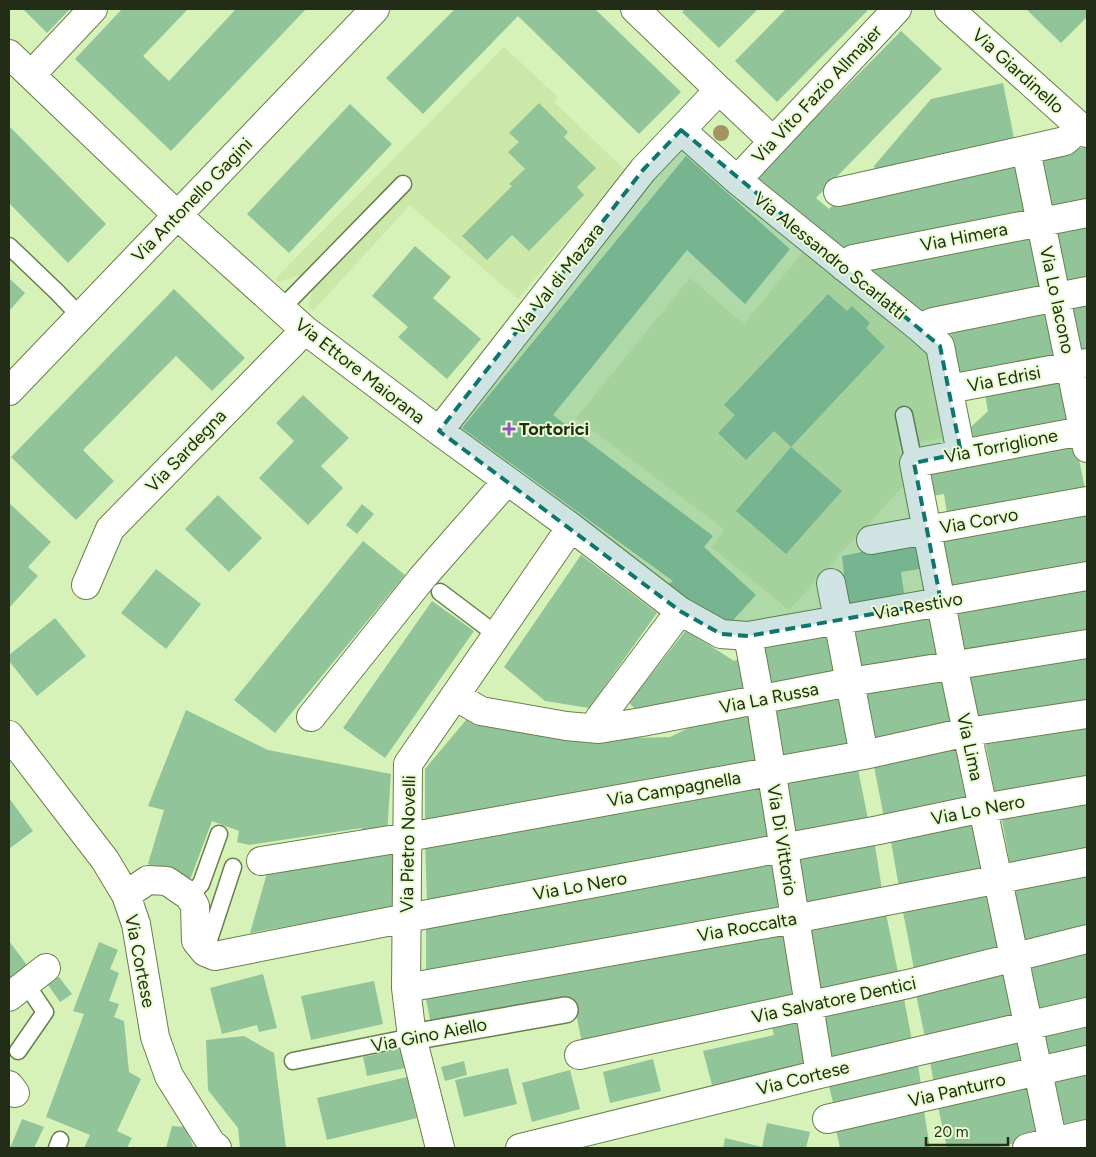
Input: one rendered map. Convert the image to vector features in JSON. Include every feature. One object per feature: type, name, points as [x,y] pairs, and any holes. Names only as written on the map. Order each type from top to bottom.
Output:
[{"type":"street","points":[[31,75],[93,9]]},
{"type":"street","name":"Via Antonello Gagini","points":[[9,390],[375,9]]},
{"type":"street","name":"Via Vito Fazio Allmajer","points":[[737,180],[898,9]]},
{"type":"street","name":"Via Giardinello","points":[[949,9],[1084,130]]},
{"type":"street","points":[[648,13],[719,90],[773,141]]},
{"type":"street","name":"Via Ettore Maiorana","points":[[9,54],[177,215],[304,330],[571,527],[680,611],[721,634],[748,636]]},
{"type":"street","points":[[681,130],[719,90]]},
{"type":"street","name":"Via Alessandro Scarlatti","points":[[681,130],[737,180],[940,346],[961,453]]},
{"type":"street","name":"Via Val di Mazara","points":[[439,431],[643,170],[681,130]]},
{"type":"street","points":[[838,192],[1065,141],[1084,130]]},
{"type":"street","name":"Via Lo Iacono","points":[[1026,150],[1056,297],[1079,365],[1086,437]]},
{"type":"street","name":"Via Himera","points":[[844,267],[853,259],[1087,212]]},
{"type":"street","points":[[920,328],[933,322],[1087,291]]},
{"type":"street","name":"Via Sardegna","points":[[86,585],[110,529],[304,330]]},
{"type":"street","name":"Via Edrisi","points":[[949,389],[1079,365]]},
{"type":"street","name":"Via Torriglione","points":[[914,463],[961,453],[1086,437]]},
{"type":"street","name":"Via Lima","points":[[914,463],[953,665],[1037,1072],[1044,1146]]},
{"type":"street","points":[[311,716],[422,578],[507,481]]},
{"type":"street","name":"Via Corvo","points":[[871,540],[1087,501]]},
{"type":"street","name":"Via Pietro Novelli","points":[[440,1148],[412,1037],[406,988],[408,764],[571,527]]},
{"type":"street","name":"Via Restivo","points":[[748,636],[1087,576]]},
{"type":"street","points":[[831,583],[864,754]]},
{"type":"street","points":[[599,728],[599,719],[680,611]]},
{"type":"street","name":"Via Di Vittorio","points":[[748,636],[820,1074]]},
{"type":"street","name":"Via La Russa","points":[[455,696],[481,711],[566,726],[599,728],[642,722],[850,682],[1087,644]]},
{"type":"street","name":"Via Campagnella","points":[[261,861],[408,837],[771,771],[967,732],[1087,714]]},
{"type":"street","name":"Via Cortese","points":[[9,734],[105,860],[126,895],[136,924],[155,1037],[169,1076],[217,1148]]},
{"type":"street","name":"Via Lo Nero","points":[[205,952],[215,956],[407,918],[879,830],[983,808],[1087,790]]},
{"type":"street","name":"Via Roccalta","points":[[406,988],[794,919],[1087,862]]},
{"type":"street","points":[[126,895],[148,880],[167,881],[189,896],[195,906],[196,941],[205,952]]},
{"type":"street","name":"Via Salvatore Dentici","points":[[579,1055],[908,984],[1087,940]]},
{"type":"street","name":"Via Gino Aiello","points":[[412,1037],[564,1010]]},
{"type":"street","name":"Via Cortese","points":[[520,1148],[820,1074],[1087,1012]]},
{"type":"street","name":"Via Panturro","points":[[827,1119],[1087,1060]]},
{"type":"street","points":[[1044,1146],[1087,1134]]},
{"type":"lane","points":[[281,309],[403,184]]},
{"type":"lane","points":[[9,246],[80,316]]},
{"type":"lane","points":[[904,415],[914,463]]},
{"type":"lane","points":[[440,592],[497,635]]},
{"type":"lane","points":[[189,896],[201,884],[219,834]]},
{"type":"lane","points":[[205,952],[233,867]]},
{"type":"lane","points":[[18,1051],[45,1012],[27,983]]},
{"type":"lane","name":"Via Gino Aiello","points":[[293,1062],[412,1037]]},
{"type":"highlighted area","points":[[681,130],[940,346],[961,453],[914,463],[941,602],[748,636],[721,634],[680,611],[439,431],[643,170]]},
{"type":"shaded area","points":[[504,47],[558,97],[554,102],[625,170],[518,299],[410,205],[313,311],[308,307],[313,288],[297,276],[279,282],[275,279]]},
{"type":"shaded area","points":[[805,249],[928,356],[946,437],[899,447],[907,482],[789,610],[711,547],[725,530],[576,418],[690,278],[744,324]]},
{"type":"building","points":[[23,9],[70,9],[47,33]]},
{"type":"building","points":[[122,9],[188,9],[143,56],[169,81],[236,9],[306,9],[171,151],[75,59]]},
{"type":"building","points":[[455,9],[595,9],[681,92],[639,134],[518,16],[423,114],[386,78]]},
{"type":"building","points":[[685,9],[758,9],[719,48],[682,12]]},
{"type":"building","points":[[786,9],[869,9],[777,102],[735,61]]},
{"type":"building","points":[[1026,9],[1087,9],[1087,17],[1061,43]]},
{"type":"building","points":[[901,31],[942,69],[816,198],[829,209],[841,197],[1019,159],[1030,216],[847,255],[756,178]]},
{"type":"building","points":[[1003,83],[1015,143],[877,175],[874,166],[931,99]]},
{"type":"building","points":[[539,103],[568,132],[564,137],[596,168],[577,187],[584,195],[529,251],[512,235],[487,260],[462,236],[512,186],[509,184],[525,169],[508,152],[519,142],[509,133]]},
{"type":"building","points":[[350,104],[392,144],[289,253],[247,214]]},
{"type":"building","points":[[9,126],[106,224],[68,263],[9,203]]},
{"type":"building","points":[[1087,147],[1087,202],[1050,210],[1040,156]]},
{"type":"building","points":[[686,156],[790,249],[745,304],[687,250],[553,415],[713,536],[704,547],[756,595],[725,629],[663,588],[673,581],[462,428]]},
{"type":"building","points":[[1087,221],[1087,279],[1068,282],[1056,228]]},
{"type":"building","points":[[1033,230],[1046,292],[919,319],[860,270]]},
{"type":"building","points":[[415,246],[451,277],[433,298],[481,339],[447,379],[398,337],[408,327],[372,296]]},
{"type":"building","points":[[9,278],[25,293],[9,311]]},
{"type":"building","points":[[174,289],[245,358],[212,391],[176,356],[83,450],[114,481],[76,520],[11,457]]},
{"type":"building","points":[[828,294],[847,311],[852,306],[870,323],[866,328],[885,347],[791,447],[774,431],[746,460],[718,433],[735,415],[724,405]]},
{"type":"building","points":[[1087,299],[1087,353],[1081,354],[1071,303]]},
{"type":"building","points":[[1049,305],[1061,360],[961,380],[949,326]]},
{"type":"building","points":[[1060,374],[1072,424],[974,442],[971,427],[988,411],[984,389]]},
{"type":"building","points":[[303,395],[349,438],[321,466],[343,488],[308,525],[259,478],[294,441],[276,423]]},
{"type":"building","points":[[1075,439],[1086,494],[948,520],[944,494],[933,496],[927,466]]},
{"type":"building","points":[[791,447],[842,491],[786,554],[736,511]]},
{"type":"building","points":[[218,495],[262,538],[229,572],[185,529]]},
{"type":"building","points":[[9,503],[51,542],[28,567],[38,576],[9,608]]},
{"type":"building","points":[[362,504],[374,514],[357,534],[346,525]]},
{"type":"building","points":[[1087,509],[1087,565],[950,590],[939,534]]},
{"type":"building","points":[[920,540],[925,568],[901,572],[905,600],[848,610],[842,556]]},
{"type":"building","points":[[363,541],[405,575],[275,733],[234,700]]},
{"type":"building","points":[[581,555],[657,613],[589,708],[545,701],[504,667]]},
{"type":"building","points":[[156,569],[201,604],[166,649],[121,613]]},
{"type":"building","points":[[1087,581],[1087,637],[964,658],[953,604]]},
{"type":"building","points":[[432,601],[474,631],[385,758],[343,728]]},
{"type":"building","points":[[933,613],[943,659],[855,675],[845,628]]},
{"type":"building","points":[[55,618],[86,656],[37,696],[9,661],[9,655]]},
{"type":"building","points":[[831,628],[841,679],[766,693],[758,641]]},
{"type":"building","points":[[686,630],[734,661],[744,657],[749,691],[642,715],[629,703]]},
{"type":"building","points":[[1087,649],[1087,708],[980,726],[968,668]]},
{"type":"building","points":[[948,675],[959,728],[869,747],[857,688]]},
{"type":"building","points":[[843,692],[854,749],[778,764],[767,705]]},
{"type":"building","points":[[755,708],[760,763],[425,823],[425,769],[466,720],[601,739],[670,737],[713,716]]},
{"type":"building","points":[[186,710],[268,750],[391,774],[387,834],[360,839],[362,828],[249,845],[237,842],[239,831],[212,821],[190,880],[148,864],[164,810],[148,806]]},
{"type":"building","points":[[1087,719],[1087,783],[996,799],[984,735]]},
{"type":"building","points":[[961,744],[973,803],[885,823],[873,761]]},
{"type":"building","points":[[857,764],[869,824],[790,839],[779,779]]},
{"type":"building","points":[[764,781],[773,839],[427,901],[425,841]]},
{"type":"building","points":[[1087,795],[1087,855],[1011,870],[1000,809]]},
{"type":"building","points":[[9,798],[33,831],[9,849]]},
{"type":"building","points":[[975,818],[987,875],[900,893],[890,836]]},
{"type":"building","points":[[874,839],[883,896],[801,912],[790,854]]},
{"type":"building","points":[[396,849],[396,907],[250,933],[267,873]]},
{"type":"building","points":[[777,857],[784,911],[426,975],[426,923]]},
{"type":"building","points":[[1087,866],[1087,926],[1024,941],[1012,880]]},
{"type":"building","points":[[991,890],[1005,953],[915,974],[902,907]]},
{"type":"building","points":[[885,909],[899,977],[815,995],[804,925]]},
{"type":"building","points":[[785,927],[798,998],[582,1043],[573,998],[431,1025],[425,994]]},
{"type":"building","points":[[9,941],[27,965],[9,979]]},
{"type":"building","points":[[99,942],[118,950],[110,969],[119,973],[109,1001],[119,1004],[114,1017],[124,1021],[129,1072],[141,1079],[117,1131],[132,1138],[127,1148],[84,1148],[90,1135],[46,1117],[84,1014],[73,1011]]},
{"type":"building","points":[[1087,945],[1087,1005],[1039,1017],[1029,959]]},
{"type":"building","points":[[1006,967],[1017,1022],[926,1042],[915,990]]},
{"type":"building","points":[[263,974],[277,1028],[259,1032],[257,1025],[222,1034],[210,988]]},
{"type":"building","points":[[59,977],[72,994],[60,1002],[48,985]]},
{"type":"building","points":[[374,981],[383,1024],[311,1040],[301,996]]},
{"type":"building","points":[[903,993],[913,1046],[825,1066],[816,1010]]},
{"type":"building","points":[[1087,1017],[1087,1055],[1051,1064],[1042,1027]]},
{"type":"building","points":[[800,1018],[809,1064],[712,1085],[703,1051],[774,1035],[771,1024]]},
{"type":"building","points":[[244,1036],[274,1053],[286,1148],[240,1148],[238,1128],[208,1090],[206,1040]]},
{"type":"building","points":[[1022,1038],[1028,1066],[935,1089],[929,1056]]},
{"type":"building","points":[[401,1049],[405,1068],[367,1076],[363,1057]]},
{"type":"building","points":[[653,1059],[661,1091],[610,1103],[603,1072]]},
{"type":"building","points":[[917,1059],[922,1090],[835,1111],[827,1078]]},
{"type":"building","points":[[464,1061],[467,1075],[445,1081],[441,1067]]},
{"type":"building","points":[[1087,1064],[1087,1124],[1065,1129],[1053,1072]]},
{"type":"building","points":[[508,1068],[517,1104],[464,1117],[455,1080]]},
{"type":"building","points":[[570,1070],[580,1109],[532,1122],[522,1083]]},
{"type":"building","points":[[407,1077],[417,1118],[327,1140],[317,1098]]},
{"type":"building","points":[[1030,1082],[1042,1137],[994,1148],[947,1148],[937,1102]]},
{"type":"building","points":[[923,1105],[930,1148],[840,1148],[835,1125]]},
{"type":"building","points":[[22,1119],[44,1127],[34,1148],[10,1148]]},
{"type":"building","points":[[767,1123],[810,1132],[806,1148],[723,1148],[725,1138],[762,1147]]},
{"type":"building","points":[[172,1126],[185,1127],[194,1148],[166,1148]]},
{"type":"place","name":"Tortorici","points":[[509,429]]}]
